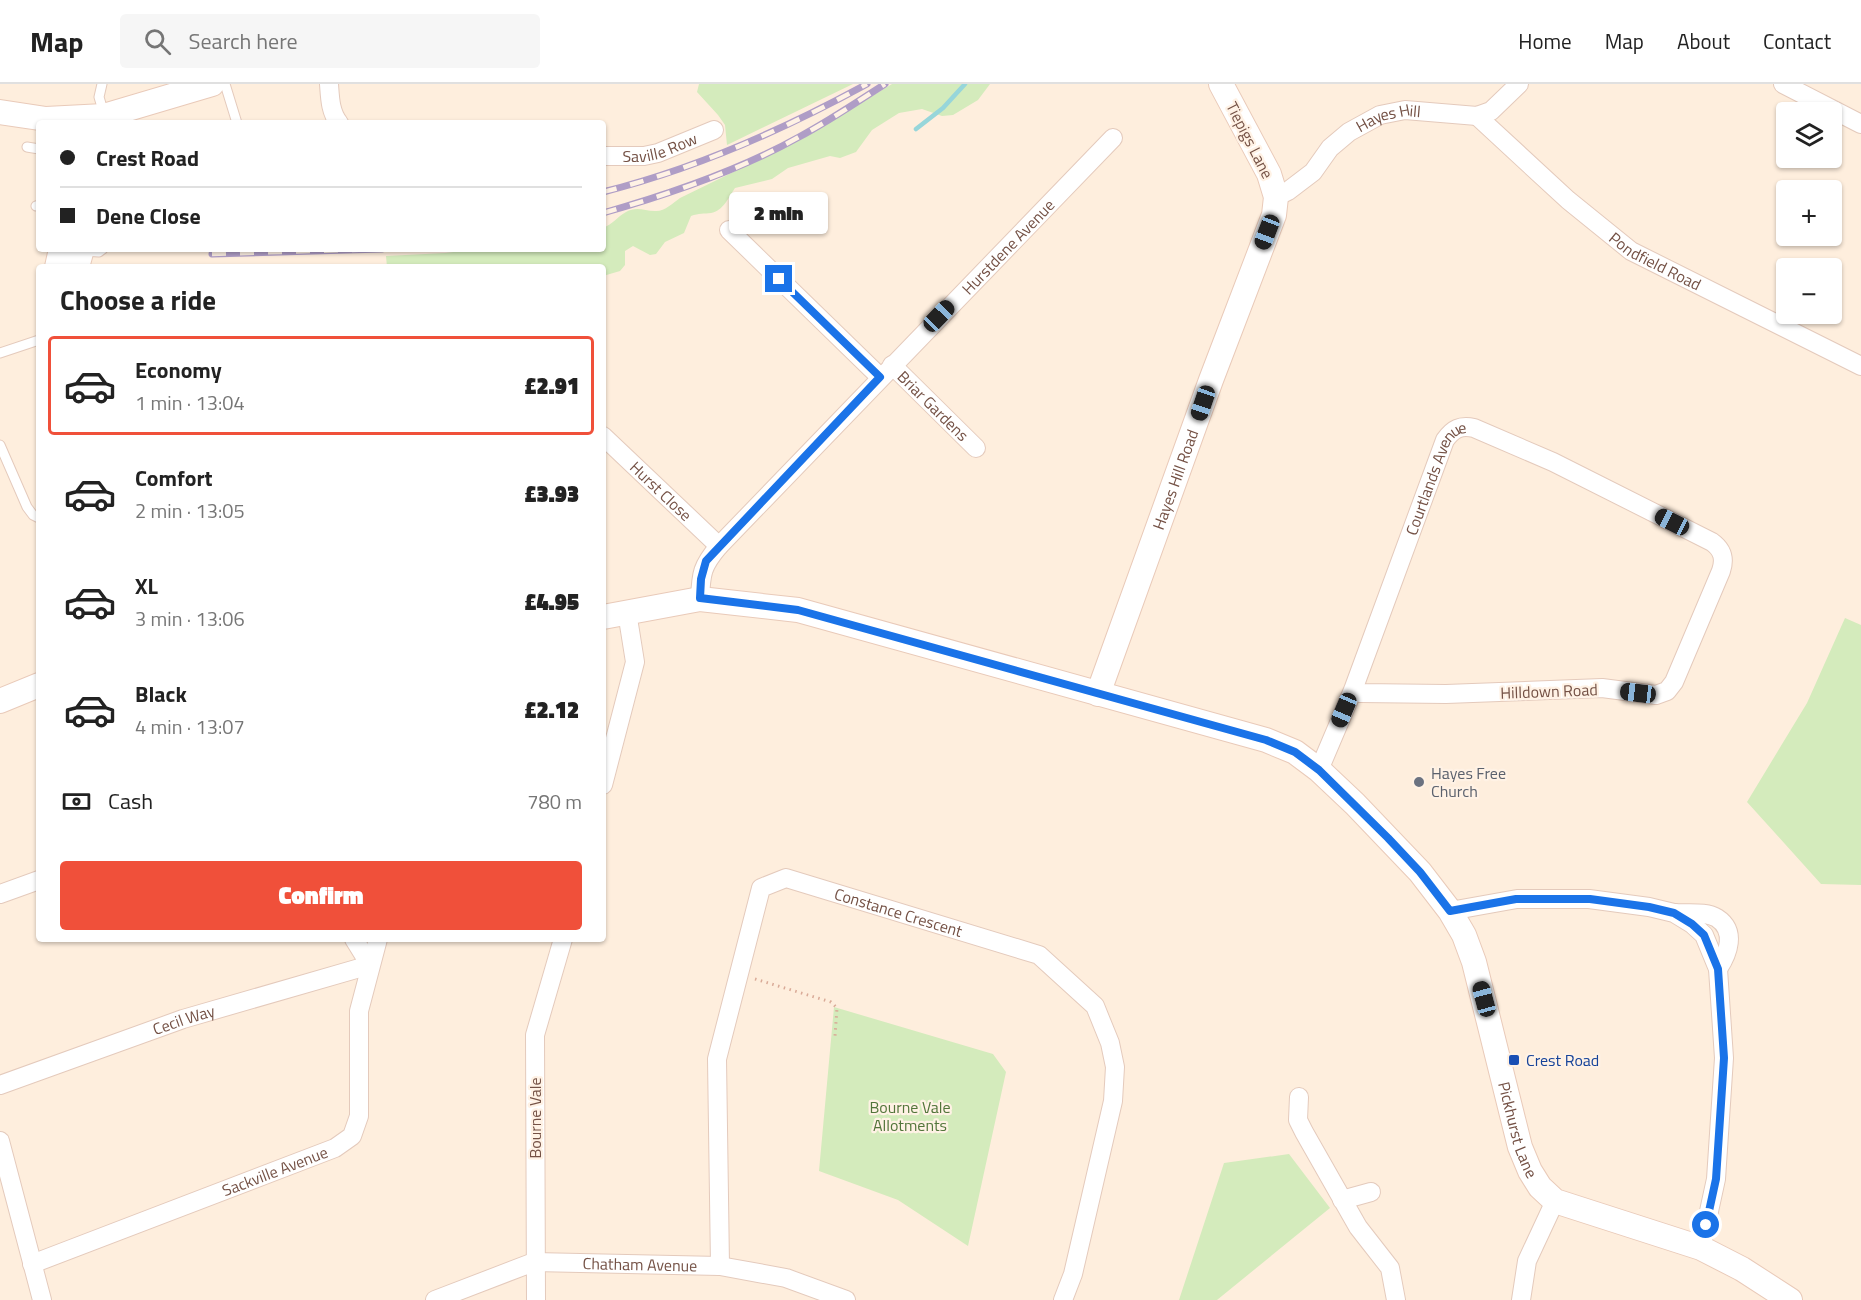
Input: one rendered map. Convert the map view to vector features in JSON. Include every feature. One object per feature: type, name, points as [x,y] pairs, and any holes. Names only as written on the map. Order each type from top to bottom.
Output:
[{"type":"main road","points":[[108,120],[212,84]]},
{"type":"main road","name":"Tiepigs Lane","points":[[1221,84],[1269,174],[1276,197]]},
{"type":"main road","points":[[0,112],[85,120]]},
{"type":"main road","name":"Hayes Hill Road","points":[[1098,694],[1211,380],[1274,215],[1276,197]]},
{"type":"main road","points":[[62,264],[81,253]]},
{"type":"main road","name":"Pickhurst Lane","points":[[606,616],[700,598],[798,610],[1266,740],[1295,752],[1319,770],[1420,872],[1450,911],[1464,935],[1474,962],[1520,1147],[1540,1187],[1555,1201],[1701,1248],[1778,1296]]},
{"type":"main road","points":[[0,701],[36,686]]},
{"type":"street","points":[[329,84],[331,105],[337,120]]},
{"type":"street","points":[[1477,116],[1491,111],[1519,84]]},
{"type":"street","points":[[1783,84],[1861,124]]},
{"type":"street","name":"Hayes Hill","points":[[1276,197],[1288,191],[1312,172],[1330,148],[1349,132],[1380,115],[1405,110],[1477,116]]},
{"type":"street","name":"Pondfield Road","points":[[1477,116],[1568,200],[1631,251],[1861,366]]},
{"type":"street","name":"Saville Row","points":[[606,156],[644,156],[714,130]]},
{"type":"street","name":"Hurstdene Avenue","points":[[700,598],[701,579],[706,561],[718,546],[1113,138]]},
{"type":"street","name":"Briar Gardens","points":[[729,230],[886,371],[976,448]]},
{"type":"street","name":"Courtlands Avenue","points":[[1319,770],[1353,690],[1445,440],[1457,428],[1464,426],[1474,428],[1553,462],[1712,542],[1719,547],[1722,554]]},
{"type":"street","name":"Hurst Close","points":[[606,439],[718,546]]},
{"type":"street","name":"Hilldown Road","points":[[1353,690],[1360,693],[1446,694],[1602,688],[1656,695],[1667,691],[1674,682],[1721,571],[1724,562],[1722,554]]},
{"type":"street","points":[[606,773],[635,662],[627,612]]},
{"type":"street","name":"Constance Crescent","points":[[720,1266],[717,1059],[761,888],[786,878],[1039,955],[1095,1006],[1110,1043],[1115,1067],[1113,1101],[1073,1274],[1063,1300]]},
{"type":"street","points":[[0,894],[36,881]]},
{"type":"street","points":[[1450,911],[1516,899],[1590,899],[1649,907],[1674,913],[1704,935],[1718,969],[1724,1058],[1716,1179],[1701,1248]]},
{"type":"street","points":[[356,942],[370,965]]},
{"type":"street","name":"Sackville Avenue","points":[[32,1264],[335,1148],[352,1136],[359,1116],[359,1011],[377,942]]},
{"type":"street","name":"Bourne Vale","points":[[536,1300],[534,1262],[535,1035],[562,942]]},
{"type":"street","name":"Cecil Way","points":[[0,1085],[183,1019],[370,965]]},
{"type":"street","points":[[1299,1097],[1298,1120],[1358,1227],[1390,1268],[1396,1300]]},
{"type":"street","points":[[0,1141],[42,1300]]},
{"type":"street","points":[[1342,1200],[1371,1192]]},
{"type":"street","points":[[1521,1300],[1527,1260],[1555,1201]]},
{"type":"street","name":"Chatham Avenue","points":[[435,1300],[534,1262],[720,1266],[786,1278],[846,1300]]},
{"type":"lane","points":[[102,84],[99,97],[105,120]]},
{"type":"lane","points":[[225,84],[236,120]]},
{"type":"lane","points":[[27,147],[36,148]]},
{"type":"lane","points":[[0,353],[36,341]]},
{"type":"lane","points":[[0,445],[27,507],[36,516]]},
{"type":"path","points":[[739,975],[831,1002],[837,1008],[835,1036]]},
{"type":"green space","points":[[699,84],[853,84],[727,145],[725,125],[697,92]]},
{"type":"green space","points":[[892,84],[990,84],[978,100],[953,115],[942,116],[922,109],[899,113],[872,130],[856,152],[840,158],[830,156],[788,168],[772,179],[735,188],[719,210],[691,216],[684,233],[665,242],[656,254],[650,255],[633,246],[625,251],[625,265],[620,271],[606,275],[606,264],[387,264],[386,256],[454,252],[606,252],[606,227],[626,212],[634,209],[658,211],[665,209],[680,198],[807,136]]},
{"type":"green space","points":[[1845,618],[1861,625],[1861,885],[1821,884],[1747,802],[1807,703]]},
{"type":"green space","name":"Bourne Vale Allotments","points":[[834,1007],[993,1054],[1006,1072],[968,1246],[898,1200],[819,1171]]},
{"type":"green space","points":[[1289,1154],[1330,1208],[1217,1300],[1179,1300],[1224,1163]]},
{"type":"waterway","points":[[916,129],[943,108],[965,84]]},
{"type":"railway","points":[[606,191],[671,172],[738,147],[867,84]]},
{"type":"railway","points":[[606,212],[678,190],[752,161],[810,131],[885,84]]},
{"type":"railway","points":[[212,254],[280,252]]},
{"type":"place","name":"Hayes Free Church","points":[[1419,782]]},
{"type":"place","name":"Crest Road","points":[[1514,1060]]},
{"type":"route","points":[[779,279],[880,377],[718,546],[706,561],[701,579],[700,598],[798,610],[1266,740],[1295,752],[1319,770],[1355,804],[1420,872],[1450,911],[1516,899],[1590,899],[1649,907],[1674,913],[1692,924],[1704,935],[1718,969],[1724,1058],[1716,1179],[1706,1225]]}]
